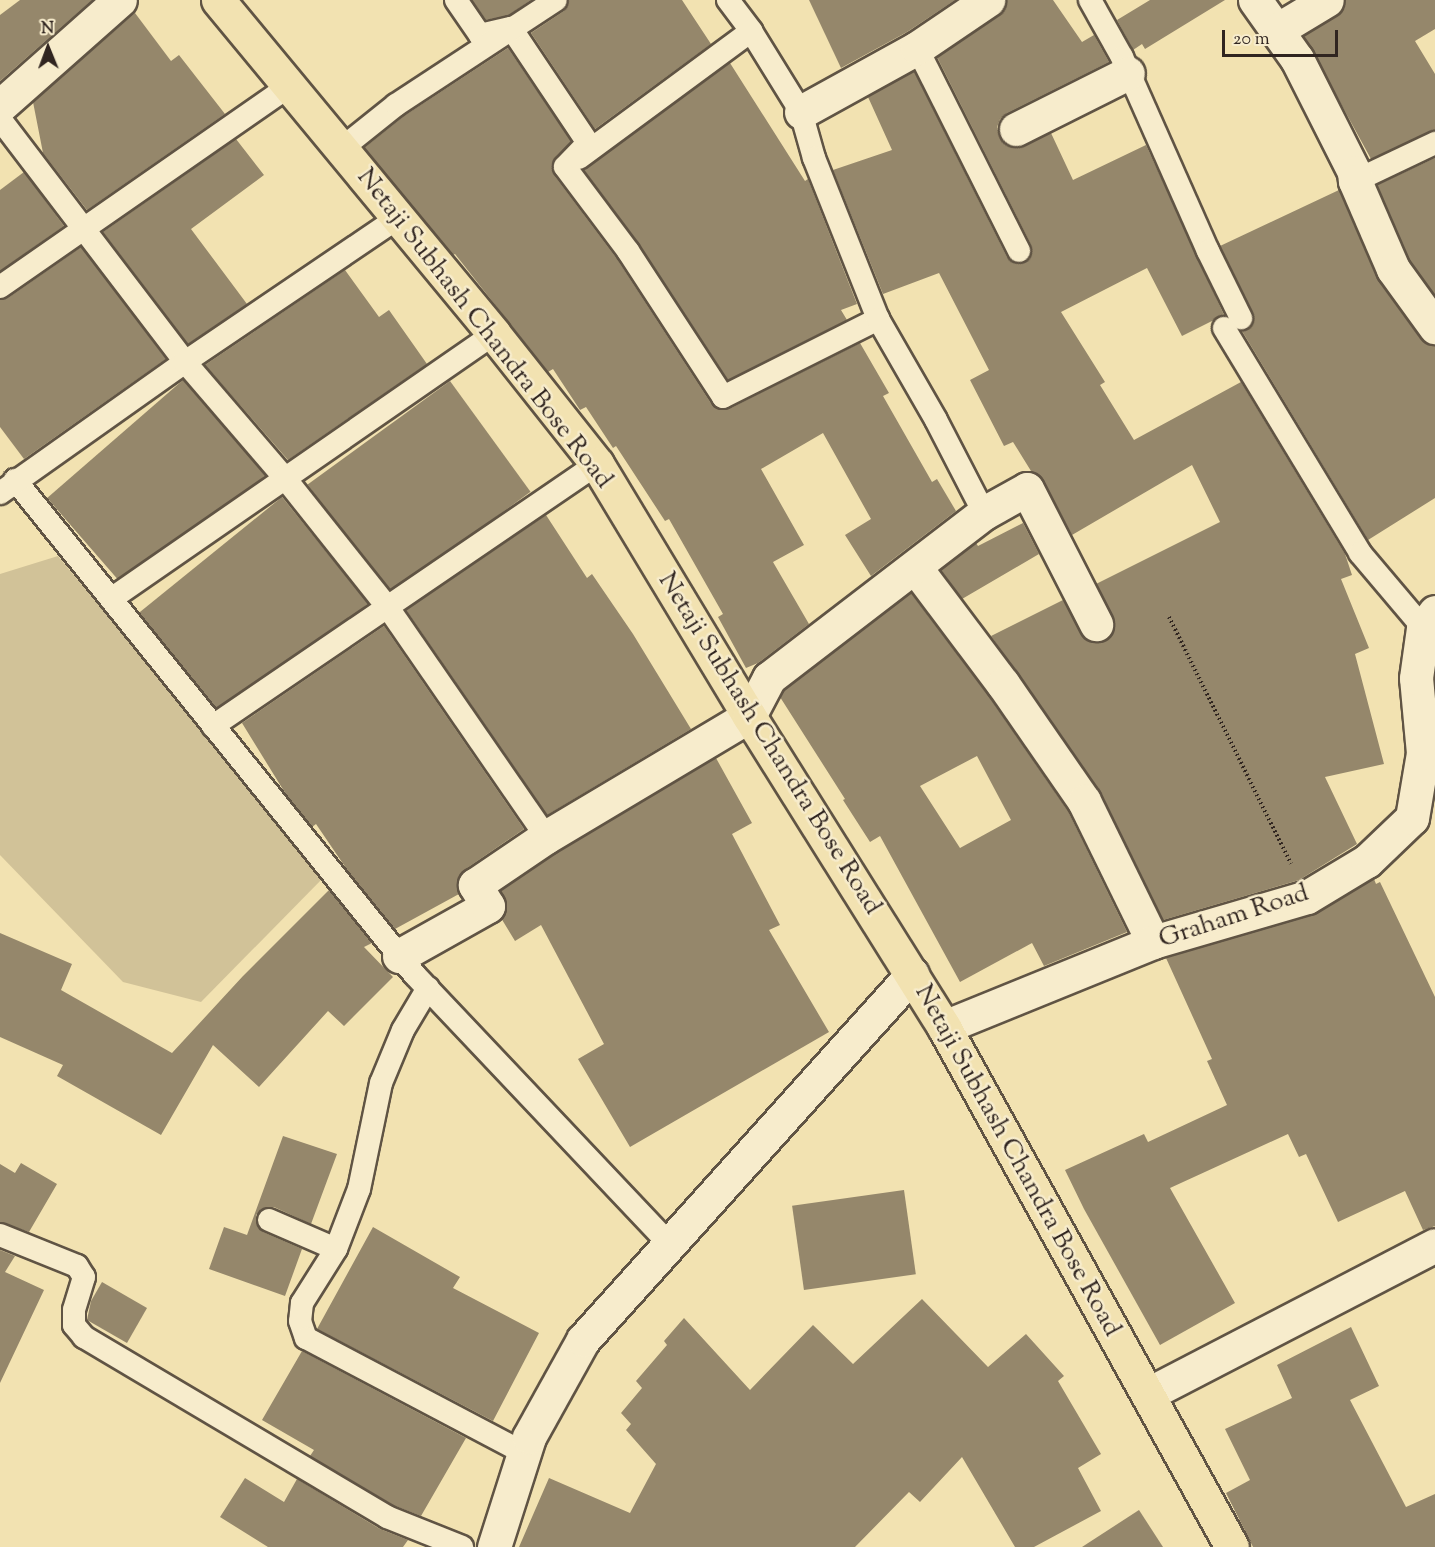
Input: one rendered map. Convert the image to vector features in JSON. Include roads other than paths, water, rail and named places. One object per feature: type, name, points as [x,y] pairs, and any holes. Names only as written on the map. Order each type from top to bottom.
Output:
[{"type":"main road","name":"Netaji Subhash Chandra Bose Road","points":[[218,0],[494,334],[597,464],[749,716],[944,1028],[1148,1394],[1228,1545]]},
{"type":"street","points":[[0,106],[120,0]]},
{"type":"street","points":[[801,111],[917,48],[988,0]]},
{"type":"street","points":[[1255,0],[1298,59],[1353,172],[1393,269],[1435,327]]},
{"type":"street","points":[[1277,30],[1327,0]]},
{"type":"street","points":[[1016,129],[1128,73]]},
{"type":"street","points":[[399,956],[488,906],[475,885],[546,837],[749,716],[769,678],[984,513],[1027,489],[1096,624]]},
{"type":"street","points":[[915,567],[1004,684],[1084,801],[1153,942]]},
{"type":"street","name":"Graham Road","points":[[944,1028],[1153,942],[1307,897],[1367,861],[1412,818],[1423,753],[1416,678],[1431,627]]},
{"type":"street","points":[[494,1547],[529,1437],[583,1340],[912,974]]},
{"type":"street","points":[[1148,1394],[1435,1245]]},
{"type":"lane","points":[[456,0],[480,35],[511,28]]},
{"type":"lane","points":[[341,149],[396,105],[556,0]]},
{"type":"lane","points":[[728,0],[751,31],[801,111],[814,158],[878,319],[936,420],[984,513]]},
{"type":"lane","points":[[1090,0],[1128,73],[1208,251],[1232,323],[1360,553],[1431,627]]},
{"type":"lane","points":[[511,28],[588,143],[565,167]]},
{"type":"lane","points":[[565,167],[751,31]]},
{"type":"lane","points":[[917,48],[1018,251]]},
{"type":"lane","points":[[0,287],[84,231],[289,86]]},
{"type":"lane","points":[[0,119],[185,362],[284,477],[389,609],[546,837]]},
{"type":"lane","points":[[1355,180],[1435,142]]},
{"type":"lane","points":[[565,167],[628,251],[723,397],[878,319]]},
{"type":"lane","points":[[398,218],[185,362],[8,486],[111,599],[399,956],[669,1244]]},
{"type":"lane","points":[[111,599],[284,477],[494,334]]},
{"type":"lane","points":[[213,726],[389,609],[597,464]]},
{"type":"lane","points":[[428,988],[403,1030],[381,1083],[358,1189],[336,1249],[302,1303],[300,1321],[306,1338],[524,1453]]},
{"type":"lane","points":[[269,1220],[336,1249]]},
{"type":"lane","points":[[0,1235],[77,1266],[84,1277],[74,1310],[74,1325],[84,1337],[387,1517],[462,1547]]}]
